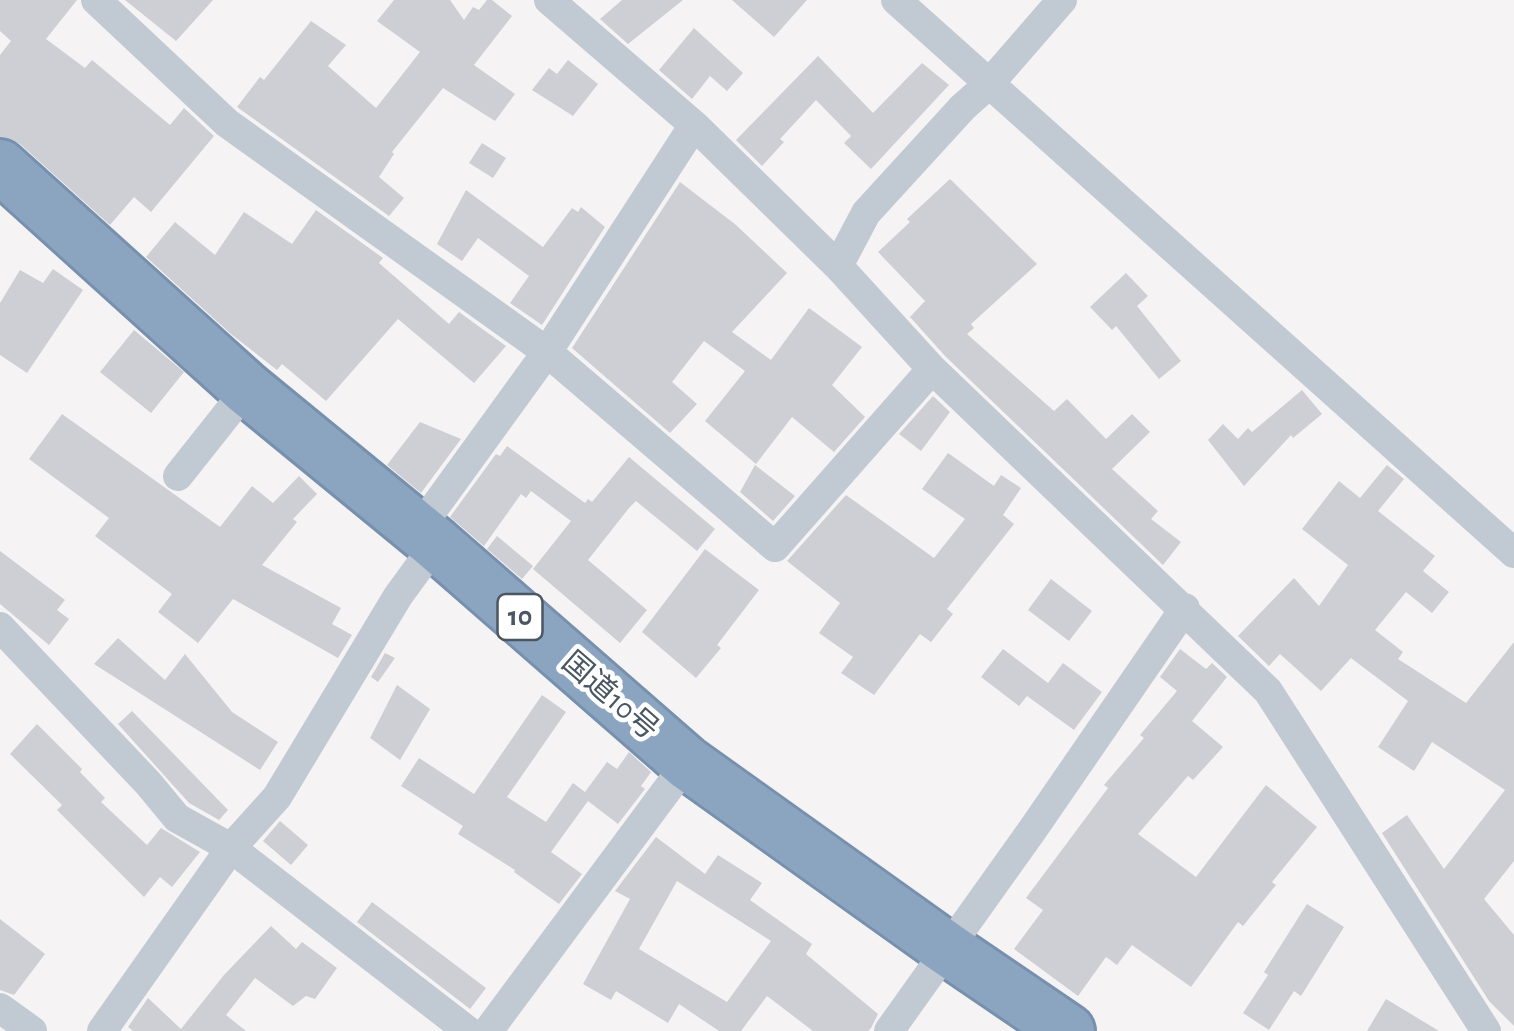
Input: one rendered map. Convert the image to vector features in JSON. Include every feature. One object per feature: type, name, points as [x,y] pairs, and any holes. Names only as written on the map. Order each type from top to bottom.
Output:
[{"type":"highway","name":"国道10号","points":[[0,166],[247,389],[427,537],[687,763],[1068,1031]]},
{"type":"street","points":[[96,0],[227,123],[547,352],[776,547],[932,370]]},
{"type":"street","points":[[549,0],[694,125],[838,266],[932,370],[1268,691],[1486,1031]]},
{"type":"street","points":[[896,0],[1514,554]]},
{"type":"street","points":[[838,266],[866,213],[1062,0]]},
{"type":"street","points":[[107,1029],[231,848],[276,797],[398,596],[427,537],[694,125]]},
{"type":"street","points":[[178,476],[247,389]]},
{"type":"street","points":[[888,1031],[1034,828],[1184,608]]},
{"type":"street","points":[[0,627],[148,782],[177,818],[231,848],[468,1031]]},
{"type":"street","points":[[488,1031],[687,763]]},
{"type":"street","points":[[0,1008],[32,1031]]},
{"type":"building","points":[[0,0],[77,0],[46,39],[85,68],[92,60],[170,125],[184,108],[214,136],[151,212],[134,197],[110,225],[20,144],[0,137],[0,55],[11,41],[0,31]]},
{"type":"building","points":[[125,0],[213,0],[176,41]]},
{"type":"building","points":[[394,0],[450,0],[464,20],[473,7],[479,10],[487,0],[492,0],[512,16],[474,65],[515,94],[495,121],[443,88],[392,152],[379,177],[404,198],[389,216],[237,107],[311,21],[346,45],[328,66],[376,108],[420,52],[377,21]]},
{"type":"building","points":[[622,0],[683,0],[628,44],[600,19]]},
{"type":"building","points":[[732,0],[807,0],[774,37]]},
{"type":"building","points":[[694,28],[743,73],[727,91],[710,76],[692,99],[659,70]]},
{"type":"building","points":[[818,56],[873,113],[922,63],[949,85],[871,169],[844,143],[851,136],[816,100],[780,139],[784,142],[762,166],[736,140]]},
{"type":"building","points":[[568,60],[598,84],[573,116],[532,90],[549,68],[557,74]]},
{"type":"building","points":[[482,143],[506,158],[493,178],[469,163]]},
{"type":"building","points":[[950,179],[1037,264],[971,324],[974,328],[967,334],[1054,411],[1067,399],[1106,439],[1132,414],[1150,432],[1112,469],[1158,511],[1151,519],[1181,542],[1163,565],[945,356],[910,317],[925,301],[878,252]]},
{"type":"building","points":[[680,182],[736,225],[787,273],[732,332],[771,360],[809,308],[862,347],[832,385],[865,417],[834,452],[792,417],[756,464],[705,421],[745,371],[704,341],[672,382],[697,404],[670,433],[572,348]]},
{"type":"building","points":[[466,190],[543,247],[572,208],[578,212],[581,207],[605,227],[542,325],[510,303],[529,276],[478,238],[462,261],[437,244]]},
{"type":"building","points":[[316,210],[383,258],[379,263],[449,324],[459,312],[506,346],[474,383],[398,319],[326,401],[282,364],[277,370],[231,334],[146,257],[175,222],[215,255],[244,212],[292,244]]},
{"type":"building","points":[[53,269],[83,290],[27,373],[0,355],[0,303],[20,270],[43,283]]},
{"type":"building","points":[[1126,273],[1148,296],[1137,306],[1181,361],[1159,379],[1116,326],[1112,330],[1090,307]]},
{"type":"building","points":[[134,330],[184,372],[151,413],[100,372]]},
{"type":"building","points":[[1302,390],[1322,414],[1293,438],[1291,435],[1244,486],[1208,440],[1223,424],[1238,439],[1248,428],[1252,432]]},
{"type":"building","points":[[933,396],[950,412],[921,451],[899,434]]},
{"type":"building","points":[[62,414],[220,527],[252,486],[273,503],[299,476],[317,494],[293,519],[297,522],[262,565],[341,608],[332,624],[352,635],[338,658],[233,599],[198,643],[158,612],[172,594],[95,536],[109,518],[29,459]]},
{"type":"building","points":[[420,422],[461,439],[421,493],[387,465]]},
{"type":"building","points":[[507,446],[585,503],[588,499],[592,502],[629,457],[715,529],[697,551],[636,501],[629,508],[588,560],[647,610],[620,643],[533,569],[571,521],[531,491],[526,498],[521,494],[484,546],[450,517],[496,454],[500,456]]},
{"type":"building","points":[[948,453],[994,486],[1001,475],[1021,488],[1003,515],[1014,524],[947,609],[953,614],[931,642],[920,634],[874,695],[841,673],[853,657],[819,633],[840,603],[787,561],[846,495],[934,558],[965,519],[922,489]]},
{"type":"building","points":[[755,465],[795,496],[773,521],[740,492]]},
{"type":"building","points":[[1387,465],[1404,479],[1378,511],[1435,556],[1423,571],[1449,592],[1432,613],[1406,592],[1375,630],[1403,652],[1398,659],[1466,703],[1514,642],[1514,861],[1484,899],[1514,935],[1514,1026],[1489,1001],[1382,833],[1407,815],[1444,869],[1505,790],[1432,742],[1414,771],[1378,747],[1408,701],[1351,658],[1321,691],[1280,654],[1269,666],[1238,636],[1294,578],[1319,606],[1348,565],[1302,529],[1339,481],[1360,498]]},
{"type":"building","points":[[497,536],[533,566],[522,579],[487,549]]},
{"type":"building","points":[[705,549],[759,590],[696,678],[642,632]]},
{"type":"building","points":[[0,551],[65,600],[57,610],[69,619],[49,645],[0,604]]},
{"type":"building","points":[[1051,579],[1092,611],[1069,641],[1028,610]]},
{"type":"building","points":[[118,638],[165,680],[185,654],[232,712],[278,742],[260,770],[94,664]]},
{"type":"building","points":[[1003,649],[1048,683],[1063,663],[1102,692],[1074,730],[1027,696],[1019,706],[981,677]]},
{"type":"building","points":[[1180,649],[1206,669],[1212,663],[1227,677],[1192,721],[1223,747],[1193,780],[1188,776],[1138,834],[1196,877],[1266,785],[1317,827],[1272,882],[1276,885],[1243,926],[1238,922],[1191,987],[1132,945],[1117,965],[1106,957],[1078,996],[1014,949],[1043,910],[1026,898],[1108,788],[1104,785],[1144,738],[1140,735],[1177,691],[1160,677]]},
{"type":"building","points":[[385,653],[395,658],[378,682],[371,677]]},
{"type":"building","points":[[397,685],[430,709],[400,760],[370,738]]},
{"type":"building","points":[[542,695],[566,712],[507,797],[546,822],[573,783],[585,792],[607,762],[617,769],[629,752],[651,772],[641,786],[645,789],[618,824],[588,801],[551,852],[582,874],[559,904],[458,834],[463,826],[401,786],[419,758],[474,794]]},
{"type":"building","points":[[132,711],[228,810],[219,820],[189,803],[118,724]]},
{"type":"building","points":[[37,724],[82,769],[80,772],[105,798],[101,802],[147,845],[161,828],[200,852],[172,887],[160,877],[144,897],[57,810],[62,805],[10,754]]},
{"type":"building","points":[[280,821],[308,845],[291,865],[263,841]]},
{"type":"building","points":[[656,837],[705,874],[718,855],[762,883],[750,900],[812,944],[806,954],[878,1014],[871,1028],[813,1031],[767,996],[741,1031],[719,1031],[679,1004],[668,1023],[616,991],[611,1000],[583,984],[630,899],[615,891]],"holes":[[[677,881],[771,941],[727,1002],[639,949]]]},
{"type":"building","points":[[372,902],[486,988],[470,1009],[357,922]]},
{"type":"building","points":[[1307,904],[1344,927],[1301,996],[1294,991],[1269,1030],[1243,1013]]},
{"type":"building","points":[[0,919],[45,954],[14,995],[0,990]]},
{"type":"building","points":[[271,926],[296,949],[302,942],[337,968],[315,999],[306,996],[293,1006],[255,978],[226,1015],[246,1031],[133,1031],[128,1027],[148,998],[181,1029],[224,975]]},
{"type":"building","points":[[1386,999],[1439,1031],[1367,1031]]}]
